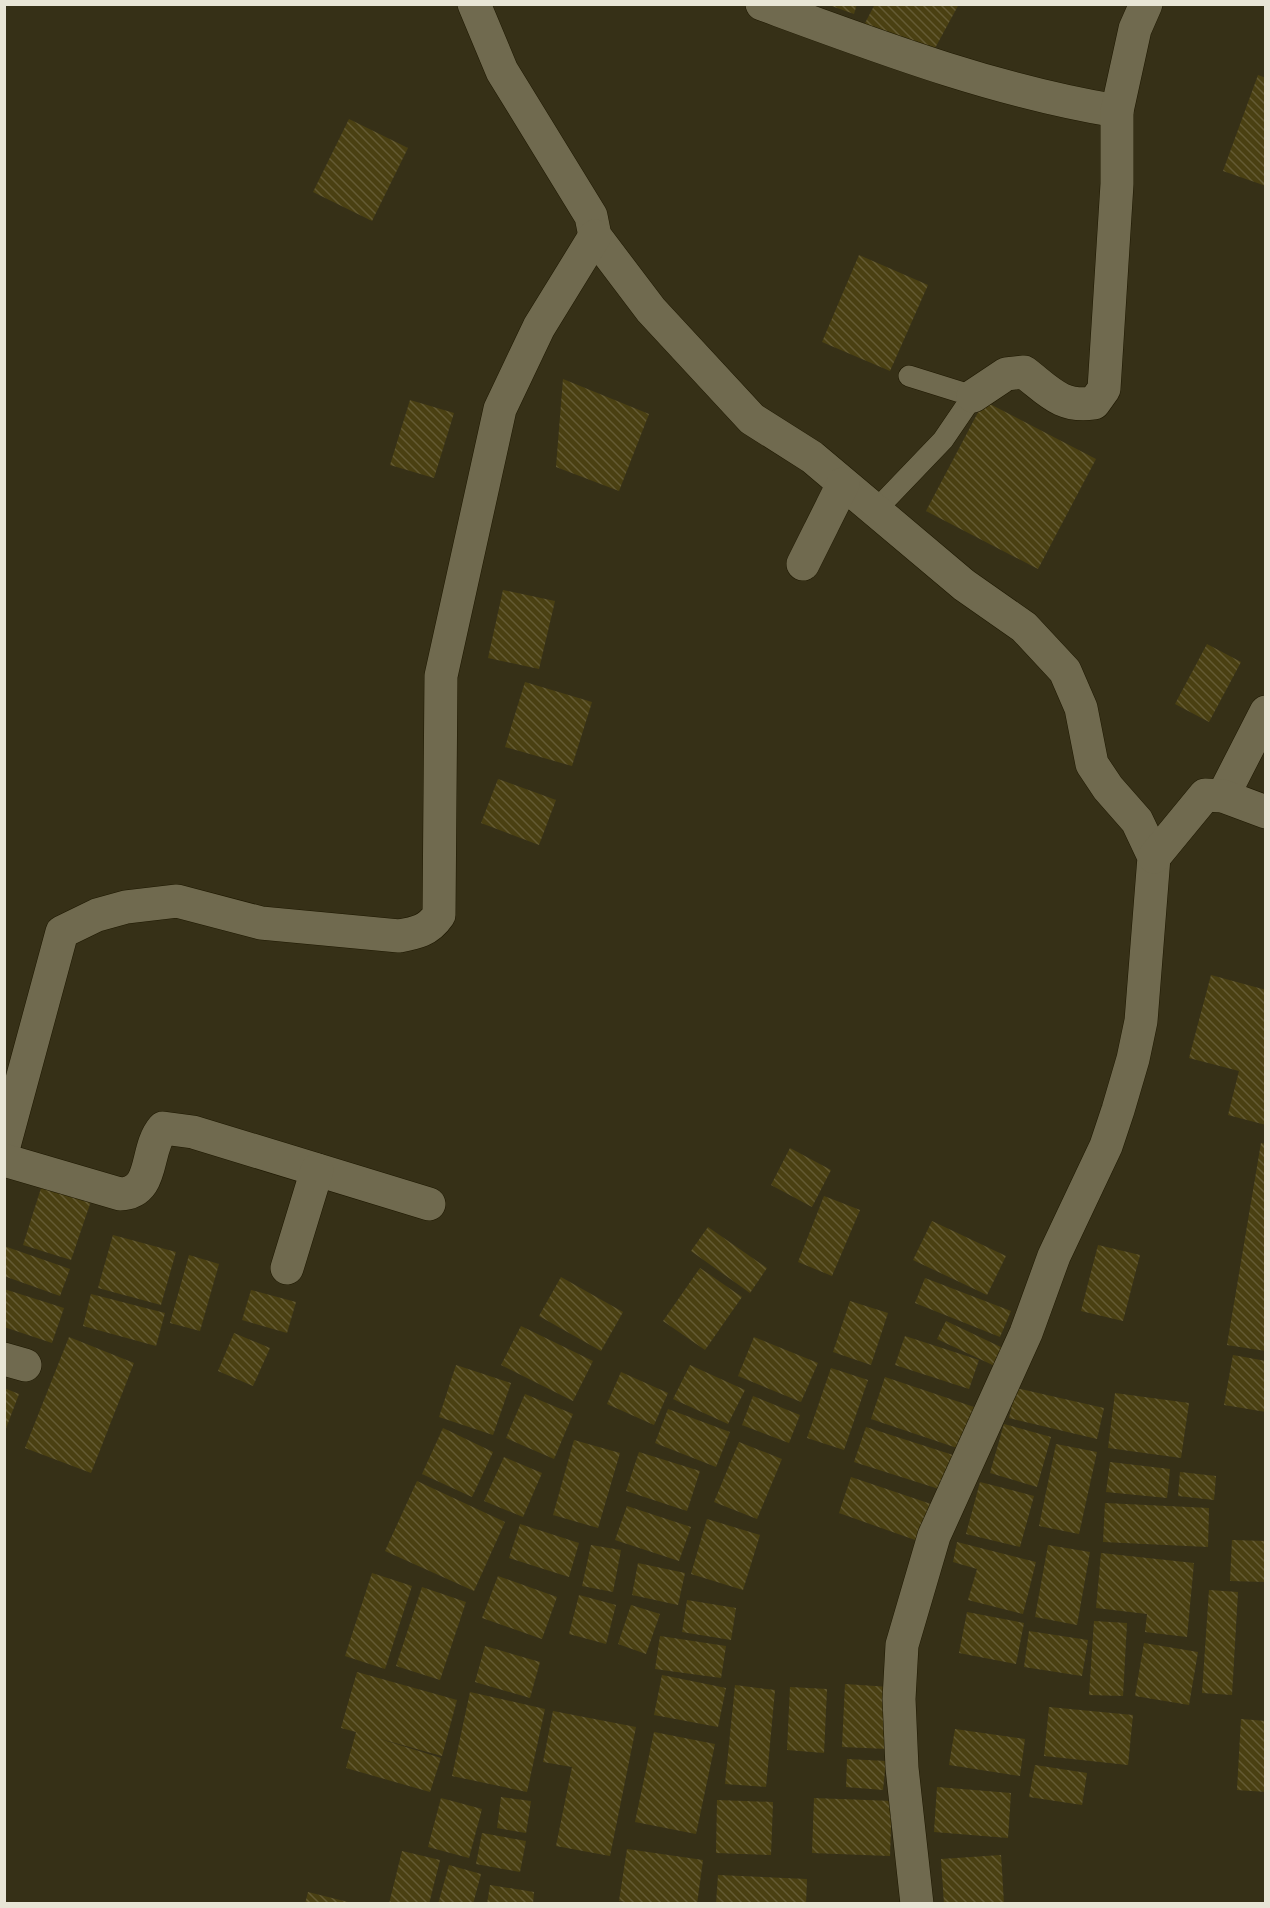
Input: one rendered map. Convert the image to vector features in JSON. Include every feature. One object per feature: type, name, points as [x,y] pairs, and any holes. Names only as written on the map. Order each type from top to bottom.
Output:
[{"type":"street","points":[[762,4],[922,62],[1061,102],[1118,111]]},
{"type":"street","points":[[973,396],[1006,374],[1024,372],[1064,403],[1077,405],[1094,403],[1104,389],[1117,184],[1118,111],[1136,29],[1146,4]]},
{"type":"street","points":[[486,13],[502,71],[591,216],[595,236],[651,310],[752,419],[812,457],[874,512],[964,585],[1024,627],[1065,671],[1081,708],[1092,764],[1108,788],[1137,821],[1154,857],[1141,1021],[1118,1110],[1106,1146],[1054,1256],[1026,1333],[934,1536],[902,1645],[899,1699],[902,1768],[917,1904]]},
{"type":"street","points":[[4,1146],[62,932],[97,915],[126,907],[177,901],[261,923],[399,936],[418,933],[432,925],[439,915],[441,676],[500,409],[538,327],[595,236]]},
{"type":"street","points":[[802,564],[843,484]]},
{"type":"street","points":[[1223,796],[1266,712]]},
{"type":"street","points":[[1154,857],[1205,795],[1223,796],[1266,812]]},
{"type":"street","points":[[4,1160],[120,1194],[133,1193],[143,1185],[155,1137],[163,1128],[193,1132],[429,1204]]},
{"type":"street","points":[[287,1268],[317,1170]]},
{"type":"lane","points":[[874,512],[944,440],[973,396],[909,375]]},
{"type":"building","points":[[826,4],[857,4],[854,14]]},
{"type":"building","points":[[875,4],[959,4],[928,61],[864,25]]},
{"type":"building","points":[[1258,75],[1266,78],[1266,186],[1223,171]]},
{"type":"building","points":[[349,119],[408,148],[372,221],[313,192]]},
{"type":"building","points":[[859,255],[928,285],[890,371],[822,342]]},
{"type":"building","points":[[563,379],[649,414],[619,491],[556,467]]},
{"type":"building","points":[[410,400],[454,413],[434,478],[390,465]]},
{"type":"building","points":[[984,401],[1096,459],[1038,569],[926,511]]},
{"type":"building","points":[[503,590],[555,601],[539,669],[488,658]]},
{"type":"building","points":[[1207,644],[1241,662],[1209,722],[1175,704]]},
{"type":"building","points":[[525,682],[592,702],[572,766],[505,747]]},
{"type":"building","points":[[498,779],[556,800],[539,845],[481,823]]},
{"type":"building","points":[[1211,975],[1266,990],[1266,1125],[1228,1115],[1239,1071],[1189,1058]]},
{"type":"building","points":[[1261,1143],[1266,1144],[1266,1351],[1227,1345]]},
{"type":"building","points":[[790,1148],[831,1170],[812,1207],[771,1185]]},
{"type":"building","points":[[42,1185],[91,1201],[71,1260],[23,1245]]},
{"type":"building","points":[[824,1196],[860,1210],[832,1276],[798,1262]]},
{"type":"building","points":[[932,1221],[1006,1256],[987,1295],[913,1260]]},
{"type":"building","points":[[708,1227],[767,1268],[750,1293],[691,1251]]},
{"type":"building","points":[[113,1235],[176,1252],[161,1305],[98,1288]]},
{"type":"building","points":[[1098,1245],[1140,1255],[1123,1321],[1081,1311]]},
{"type":"building","points":[[4,1246],[70,1269],[60,1296],[4,1276]]},
{"type":"building","points":[[189,1255],[219,1264],[200,1331],[170,1323]]},
{"type":"building","points":[[700,1268],[742,1297],[705,1350],[663,1321]]},
{"type":"building","points":[[561,1277],[623,1312],[601,1351],[539,1316]]},
{"type":"building","points":[[925,1278],[1011,1311],[1000,1337],[915,1303]]},
{"type":"building","points":[[4,1289],[64,1308],[52,1343],[4,1327]]},
{"type":"building","points":[[251,1290],[296,1302],[287,1333],[242,1320]]},
{"type":"building","points":[[91,1294],[165,1313],[156,1346],[83,1326]]},
{"type":"building","points":[[850,1301],[888,1313],[871,1365],[833,1352]]},
{"type":"building","points":[[946,1321],[1007,1350],[999,1368],[937,1339]]},
{"type":"building","points":[[521,1326],[593,1361],[573,1401],[501,1365]]},
{"type":"building","points":[[234,1333],[270,1348],[253,1386],[218,1371]]},
{"type":"building","points":[[905,1336],[979,1360],[969,1389],[895,1365]]},
{"type":"building","points":[[69,1337],[134,1363],[91,1473],[25,1448]]},
{"type":"building","points":[[754,1337],[818,1363],[801,1402],[738,1376]]},
{"type":"building","points":[[1233,1355],[1266,1361],[1266,1412],[1224,1405]]},
{"type":"building","points":[[456,1365],[511,1383],[493,1435],[439,1417]]},
{"type":"building","points":[[690,1365],[745,1390],[728,1424],[673,1399]]},
{"type":"building","points":[[831,1368],[868,1380],[844,1450],[807,1438]]},
{"type":"building","points":[[621,1372],[668,1393],[654,1425],[607,1404]]},
{"type":"building","points":[[885,1377],[977,1408],[963,1450],[871,1419]]},
{"type":"building","points":[[4,1388],[19,1394],[5,1431],[4,1431]]},
{"type":"building","points":[[1016,1388],[1104,1408],[1097,1439],[1009,1418]]},
{"type":"building","points":[[1115,1393],[1189,1403],[1181,1458],[1108,1448]]},
{"type":"building","points":[[525,1394],[573,1414],[554,1459],[506,1438]]},
{"type":"building","points":[[753,1396],[800,1415],[789,1443],[742,1425]]},
{"type":"building","points":[[668,1409],[730,1432],[716,1467],[655,1443]]},
{"type":"building","points":[[1004,1424],[1051,1437],[1037,1487],[990,1473]]},
{"type":"building","points":[[866,1427],[953,1455],[942,1490],[854,1462]]},
{"type":"building","points":[[443,1428],[493,1452],[472,1497],[422,1474]]},
{"type":"building","points":[[574,1440],[620,1453],[598,1528],[553,1515]]},
{"type":"building","points":[[739,1442],[782,1459],[757,1519],[714,1502]]},
{"type":"building","points":[[1056,1444],[1097,1452],[1079,1534],[1039,1526]]},
{"type":"building","points":[[639,1452],[700,1471],[687,1511],[626,1491]]},
{"type":"building","points":[[504,1457],[542,1473],[523,1517],[484,1501]]},
{"type":"building","points":[[1110,1462],[1170,1469],[1167,1498],[1106,1492]]},
{"type":"building","points":[[1180,1472],[1216,1476],[1214,1500],[1178,1496]]},
{"type":"building","points":[[851,1477],[931,1504],[918,1541],[839,1513]]},
{"type":"building","points":[[417,1481],[505,1522],[474,1591],[385,1551]]},
{"type":"building","points":[[980,1482],[1034,1496],[1020,1547],[966,1534]]},
{"type":"building","points":[[1105,1503],[1209,1508],[1208,1547],[1103,1542]]},
{"type":"building","points":[[627,1506],[691,1527],[679,1561],[615,1540]]},
{"type":"building","points":[[707,1519],[760,1535],[743,1590],[691,1574]]},
{"type":"building","points":[[520,1524],[579,1543],[569,1577],[509,1558]]},
{"type":"building","points":[[1232,1540],[1266,1541],[1266,1582],[1230,1581]]},
{"type":"building","points":[[957,1542],[1036,1562],[1023,1614],[968,1600],[977,1569],[953,1562]]},
{"type":"building","points":[[591,1545],[621,1550],[613,1592],[582,1586]]},
{"type":"building","points":[[1048,1545],[1090,1552],[1077,1625],[1035,1617]]},
{"type":"building","points":[[1101,1553],[1194,1563],[1187,1637],[1145,1632],[1147,1614],[1096,1608]]},
{"type":"building","points":[[638,1563],[685,1573],[678,1605],[632,1595]]},
{"type":"building","points":[[372,1573],[412,1586],[385,1669],[345,1656]]},
{"type":"building","points":[[498,1576],[557,1597],[542,1639],[482,1618]]},
{"type":"building","points":[[422,1587],[466,1602],[440,1680],[396,1666]]},
{"type":"building","points":[[1209,1590],[1238,1592],[1232,1695],[1202,1693]]},
{"type":"building","points":[[579,1595],[616,1605],[606,1644],[569,1634]]},
{"type":"building","points":[[687,1600],[736,1608],[731,1640],[682,1632]]},
{"type":"building","points":[[631,1605],[660,1614],[646,1654],[618,1644]]},
{"type":"building","points":[[967,1612],[1024,1623],[1016,1664],[959,1653]]},
{"type":"building","points":[[1094,1621],[1127,1623],[1123,1696],[1089,1695]]},
{"type":"building","points":[[1029,1631],[1088,1640],[1082,1676],[1024,1667]]},
{"type":"building","points":[[660,1636],[726,1646],[721,1678],[655,1669]]},
{"type":"building","points":[[1144,1643],[1198,1652],[1189,1705],[1135,1696]]},
{"type":"building","points":[[485,1646],[540,1662],[530,1698],[475,1682]]},
{"type":"building","points":[[357,1672],[457,1700],[442,1756],[377,1738],[441,1758],[430,1792],[346,1768],[356,1732],[341,1728]]},
{"type":"building","points":[[662,1675],[726,1688],[718,1727],[654,1715]]},
{"type":"building","points":[[845,1684],[890,1687],[887,1749],[842,1747]]},
{"type":"building","points":[[735,1685],[775,1690],[766,1787],[725,1784]]},
{"type":"building","points":[[790,1687],[827,1689],[824,1753],[787,1750]]},
{"type":"building","points":[[470,1692],[545,1709],[527,1792],[452,1776]]},
{"type":"building","points":[[1049,1707],[1133,1715],[1128,1765],[1044,1756]]},
{"type":"building","points":[[553,1711],[636,1727],[610,1856],[556,1846],[572,1767],[543,1762]]},
{"type":"building","points":[[1241,1719],[1266,1721],[1266,1792],[1237,1790]]},
{"type":"building","points":[[955,1729],[1025,1739],[1020,1776],[949,1765]]},
{"type":"building","points":[[654,1732],[715,1744],[696,1834],[635,1822]]},
{"type":"building","points":[[847,1759],[886,1761],[883,1790],[846,1787]]},
{"type":"building","points":[[1035,1765],[1087,1773],[1082,1805],[1029,1797]]},
{"type":"building","points":[[937,1787],[1011,1793],[1008,1838],[934,1832]]},
{"type":"building","points":[[501,1797],[531,1801],[526,1833],[497,1828]]},
{"type":"building","points":[[441,1798],[482,1809],[469,1858],[428,1847]]},
{"type":"building","points":[[814,1798],[892,1801],[890,1856],[812,1853]]},
{"type":"building","points":[[717,1800],[773,1802],[771,1855],[716,1853]]},
{"type":"building","points":[[482,1833],[526,1841],[520,1872],[476,1864]]},
{"type":"building","points":[[627,1849],[703,1860],[697,1904],[638,1904],[619,1901]]},
{"type":"building","points":[[402,1851],[440,1860],[429,1904],[389,1904]]},
{"type":"building","points":[[1001,1855],[1004,1904],[944,1904],[941,1859]]},
{"type":"building","points":[[449,1865],[481,1874],[473,1904],[438,1904]]},
{"type":"building","points":[[718,1875],[807,1879],[806,1904],[716,1904]]},
{"type":"building","points":[[490,1885],[534,1892],[533,1904],[487,1904]]},
{"type":"building","points":[[308,1892],[352,1903],[352,1904],[305,1904]]}]
